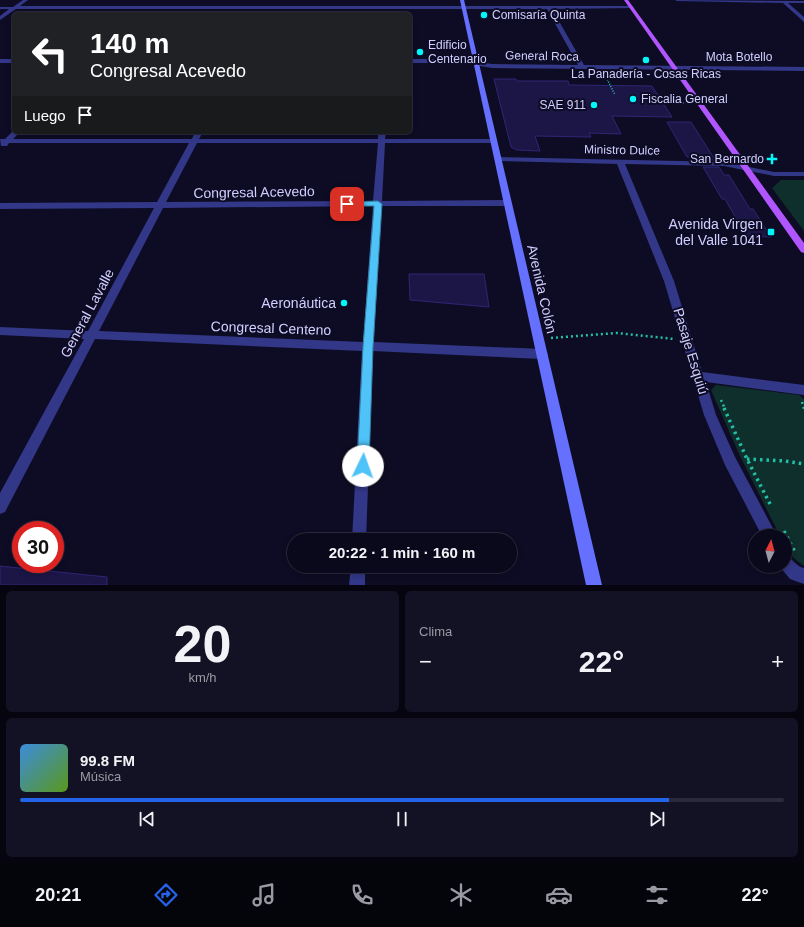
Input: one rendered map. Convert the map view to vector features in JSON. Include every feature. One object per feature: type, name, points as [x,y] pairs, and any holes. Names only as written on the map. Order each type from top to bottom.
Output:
[{"type":"main road","points":[[626,0],[804,250]]},
{"type":"street","points":[[0,18],[26,0]]},
{"type":"street","points":[[136,12],[147,0]]},
{"type":"street","points":[[261,12],[268,0]]},
{"type":"street","points":[[388,11],[389,0]]},
{"type":"street","name":"Avenida Colón","points":[[462,0],[594,585]]},
{"type":"street","points":[[677,0],[804,2]]},
{"type":"street","points":[[784,1],[804,20]]},
{"type":"street","points":[[0,8],[263,8],[388,11],[632,7]]},
{"type":"street","points":[[549,8],[582,67]]},
{"type":"street","points":[[0,61],[12,61]]},
{"type":"street","name":"General Roca","points":[[412,62],[675,68]]},
{"type":"street","name":"Mota Botello","points":[[675,68],[804,69]]},
{"type":"street","points":[[0,148],[3,142],[13,134]]},
{"type":"street","name":"General Lavalle","points":[[0,507],[198,134]]},
{"type":"street","points":[[359,533],[368,347],[382,137]]},
{"type":"street","points":[[3,142],[194,142],[382,137],[494,141]]},
{"type":"street","name":"Ministro Dulce","points":[[498,159],[724,164],[774,174],[804,174]]},
{"type":"street","name":"Pasaje Esquiú","points":[[620,162],[669,281],[710,415],[730,461],[766,529]]},
{"type":"street","name":"Congresal Acevedo","points":[[0,206],[508,203]]},
{"type":"street","name":"Congresal Centeno","points":[[0,331],[542,354]]},
{"type":"street","points":[[698,376],[803,395]]},
{"type":"street","points":[[792,561],[799,575]]},
{"type":"street","points":[[357,585],[358,573]]},
{"type":"path","points":[[603,71],[615,95]]},
{"type":"path","points":[[663,103],[685,103]]},
{"type":"path","points":[[538,339],[617,333],[688,341]]},
{"type":"path","points":[[803,395],[804,409]]},
{"type":"path","points":[[720,397],[747,459],[772,508]]},
{"type":"path","points":[[730,461],[747,459],[785,461],[804,464]]},
{"type":"green space","points":[[781,180],[804,180],[804,231],[772,188]]},
{"type":"green space","points":[[716,385],[799,395],[804,399],[804,566],[792,557],[792,529],[776,529],[739,454],[711,390]]},
{"type":"building","points":[[494,79],[516,79],[517,81],[568,81],[569,85],[652,86],[672,117],[612,116],[621,134],[589,133],[591,137],[535,136],[540,151],[517,150],[511,147]]},
{"type":"building","points":[[667,122],[691,122],[715,160],[699,160],[697,157],[687,157]]},
{"type":"building","points":[[703,167],[719,167],[724,175],[729,175],[750,209],[753,209],[771,237],[746,236],[725,199],[722,199]]},
{"type":"building","points":[[409,274],[484,274],[489,307],[410,300]]},
{"type":"building","points":[[0,566],[12,567],[12,573],[64,573],[107,577],[107,585],[0,585]]},
{"type":"place","name":"Comisaría Quinta","points":[[484,15]]},
{"type":"place","name":"Edificio Centenario","points":[[420,52]]},
{"type":"place","name":"La Panadería - Cosas Ricas","points":[[646,60]]},
{"type":"place","name":"Fiscalia General","points":[[633,99]]},
{"type":"place","name":"SAE 911","points":[[594,105]]},
{"type":"place","name":"San Bernardo","points":[[772,159]]},
{"type":"place","name":"Avenida Virgen del Valle 1041","points":[[771,232]]},
{"type":"place","name":"Aeronáutica","points":[[344,303]]},
{"type":"route","points":[[347,204],[378,204],[368,347],[363,466]]}]
